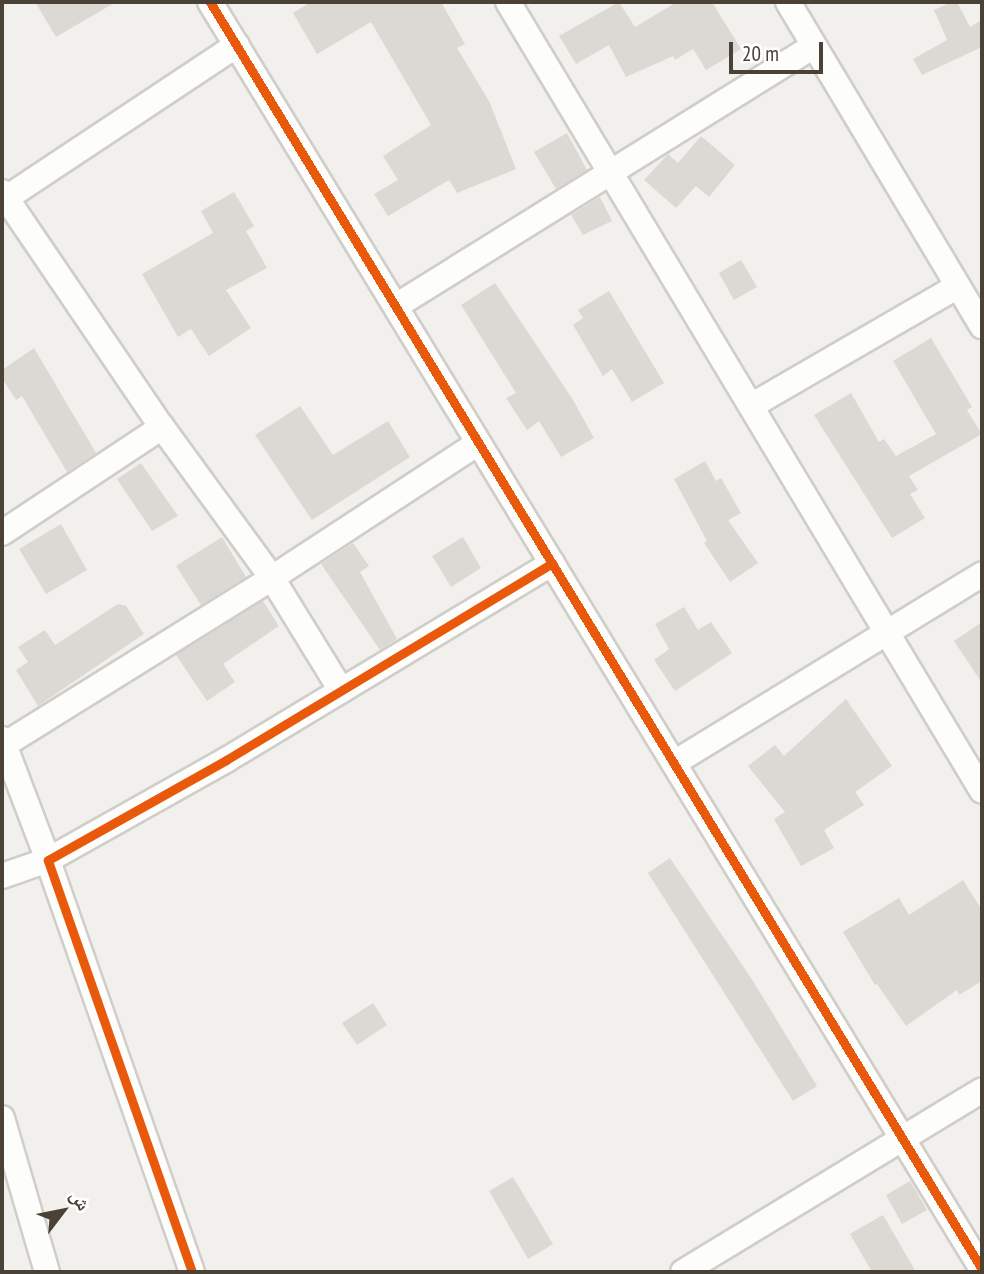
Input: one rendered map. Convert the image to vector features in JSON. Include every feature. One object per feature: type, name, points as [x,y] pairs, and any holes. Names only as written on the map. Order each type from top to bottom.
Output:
[{"type":"street","points":[[211,2],[477,444],[982,1269]]},
{"type":"street","points":[[508,2],[982,791]]},
{"type":"street","points":[[788,2],[982,326]]},
{"type":"street","points":[[237,45],[3,197],[162,427],[272,578],[341,690]]},
{"type":"street","points":[[396,306],[814,46]]},
{"type":"street","points":[[751,407],[958,286]]},
{"type":"street","points":[[2,533],[162,427]]},
{"type":"street","points":[[192,1272],[48,860],[3,742],[272,578],[477,444]]},
{"type":"street","points":[[2,876],[48,860],[226,760],[552,563]]},
{"type":"street","points":[[674,763],[982,574]]},
{"type":"street","points":[[692,1270],[982,1090]]},
{"type":"street","points":[[2,1118],[47,1272]]},
{"type":"building","points":[[35,2],[116,2],[56,37]]},
{"type":"building","points":[[311,2],[441,2],[465,44],[457,48],[489,101],[516,169],[457,193],[449,180],[388,216],[374,194],[398,180],[383,156],[431,125],[371,22],[317,54],[293,13]]},
{"type":"building","points":[[619,2],[635,27],[677,2],[712,2],[741,49],[706,70],[693,49],[675,60],[673,56],[626,77],[609,45],[576,64],[559,36]]},
{"type":"building","points":[[957,2],[970,27],[982,20],[982,47],[922,75],[913,59],[947,40],[934,10]]},
{"type":"building","points":[[567,133],[587,170],[556,189],[534,152]]},
{"type":"building","points":[[701,136],[735,165],[709,197],[696,186],[676,208],[644,180],[668,154],[678,163]]},
{"type":"building","points":[[234,192],[254,226],[246,231],[267,268],[226,290],[251,328],[209,356],[191,329],[178,337],[142,274],[213,233],[201,211]]},
{"type":"building","points":[[600,197],[612,221],[583,235],[571,215]]},
{"type":"building","points":[[741,260],[757,287],[734,300],[719,273]]},
{"type":"building","points":[[495,283],[573,400],[594,438],[561,457],[539,421],[527,430],[506,398],[516,393],[461,305]]},
{"type":"building","points":[[609,291],[664,383],[632,402],[612,369],[603,376],[573,325],[583,318],[578,310]]},
{"type":"building","points":[[931,338],[972,407],[967,410],[982,434],[909,476],[918,490],[910,494],[925,518],[892,538],[814,415],[851,393],[879,442],[884,439],[896,456],[936,434],[893,361]]},
{"type":"building","points":[[34,348],[96,453],[67,472],[22,396],[16,400],[2,378],[2,370]]},
{"type":"building","points":[[300,406],[333,455],[388,421],[410,457],[312,520],[255,435]]},
{"type":"building","points":[[705,461],[716,481],[721,478],[741,513],[728,520],[758,563],[730,582],[704,543],[707,541],[674,479]]},
{"type":"building","points":[[141,463],[178,516],[152,531],[117,479]]},
{"type":"building","points":[[61,524],[87,570],[46,594],[19,549]]},
{"type":"building","points":[[222,537],[246,577],[201,605],[176,566]]},
{"type":"building","points":[[463,537],[481,568],[451,587],[432,556]]},
{"type":"building","points":[[353,543],[369,566],[360,572],[397,639],[380,650],[321,564]]},
{"type":"building","points":[[263,601],[279,626],[223,664],[235,682],[207,701],[176,655]]},
{"type":"building","points":[[118,604],[126,606],[144,634],[38,706],[16,670],[28,662],[18,647],[45,630],[55,645]]},
{"type":"building","points":[[684,607],[698,630],[711,622],[732,653],[675,691],[654,660],[669,649],[655,624]]},
{"type":"building","points":[[982,622],[982,683],[954,641]]},
{"type":"building","points":[[846,699],[892,766],[855,792],[864,805],[824,830],[834,848],[801,866],[774,819],[785,812],[748,766],[775,745],[784,756]]},
{"type":"building","points":[[670,858],[753,981],[817,1086],[793,1101],[648,873]]},
{"type":"building","points":[[963,880],[982,910],[982,981],[959,995],[957,990],[906,1026],[877,984],[875,985],[843,932],[899,898],[909,915]]},
{"type":"building","points":[[373,1003],[387,1025],[357,1045],[342,1023]]},
{"type":"building","points":[[513,1177],[553,1244],[528,1259],[489,1191]]},
{"type":"building","points":[[910,1181],[927,1210],[902,1224],[886,1195]]},
{"type":"building","points":[[883,1215],[916,1272],[872,1272],[850,1234]]},
{"type":"cycle path","points":[[210,2],[982,1269]]},
{"type":"cycle path","points":[[192,1272],[48,860],[226,760],[552,563]]}]
